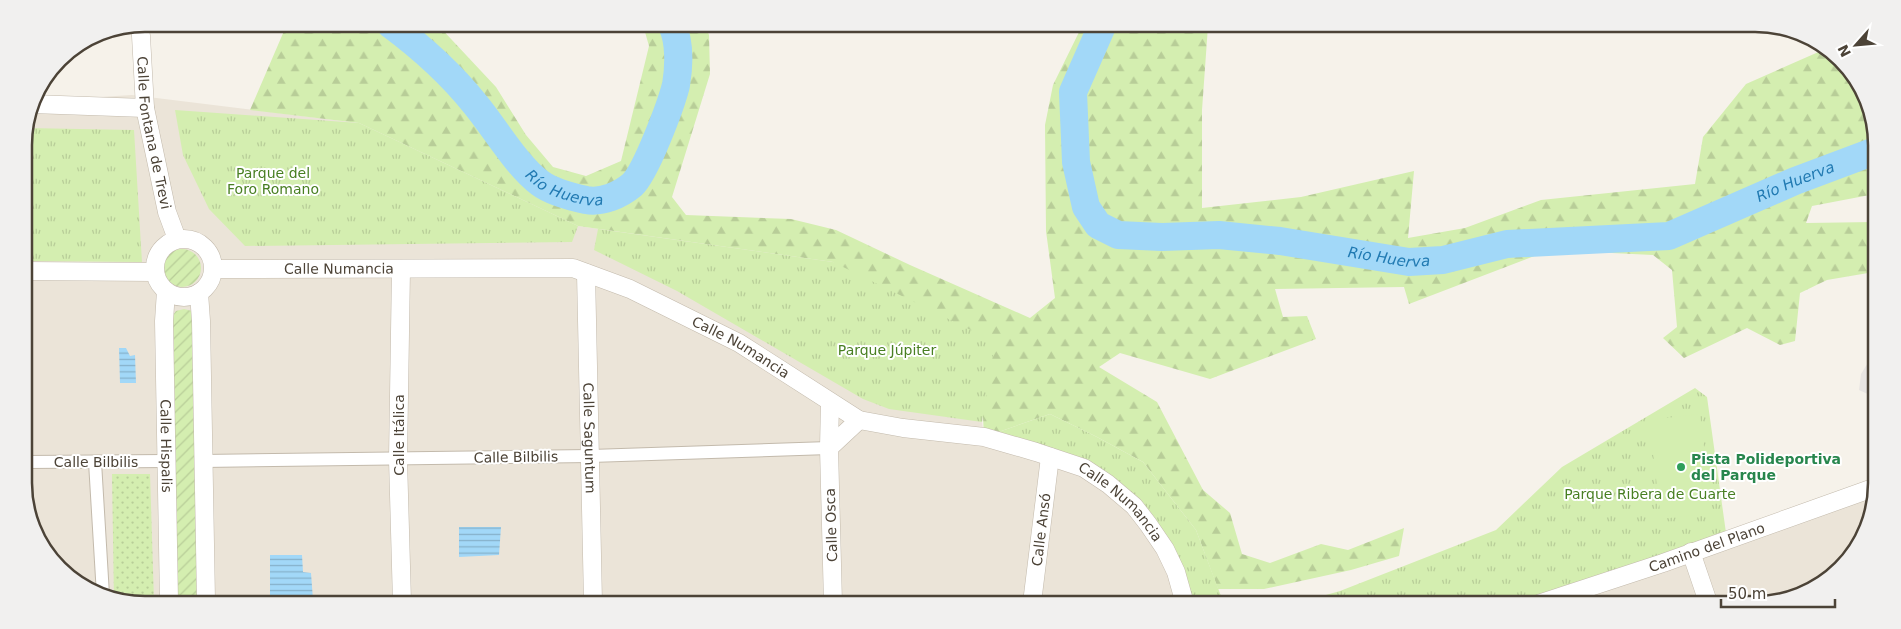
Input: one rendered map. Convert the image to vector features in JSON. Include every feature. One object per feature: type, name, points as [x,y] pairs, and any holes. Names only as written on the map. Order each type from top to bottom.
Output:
[{"type":"street","name":"Calle Fontana de Trevi","points":[[140,33],[145,108],[167,212],[177,239]]},
{"type":"street","points":[[40,104],[145,108]]},
{"type":"street","points":[[186,238],[195,240],[203,245],[213,260],[214,269],[212,279],[207,287],[200,293],[182,298],[166,291],[157,279],[155,272],[157,255],[169,242],[186,238]]},
{"type":"street","name":"Calle Numancia","points":[[214,269],[573,268],[630,290],[739,343],[859,420],[903,428],[984,437],[1084,468],[1108,484],[1134,506],[1148,524],[1165,549],[1176,572],[1183,596]]},
{"type":"street","name":"Calle Itálica","points":[[401,269],[398,459],[402,596]]},
{"type":"street","points":[[33,271],[155,272]]},
{"type":"street","name":"Calle Saguntum","points":[[586,273],[593,596]]},
{"type":"street","name":"Calle Hispalis","points":[[166,291],[164,320],[169,596]]},
{"type":"street","points":[[200,293],[206,596]]},
{"type":"street","name":"Calle Osca","points":[[830,402],[829,448],[833,596]]},
{"type":"street","points":[[829,448],[859,420]]},
{"type":"street","name":"Calle Bilbilis","points":[[203,461],[590,456],[829,448]]},
{"type":"street","name":"Calle Ansó","points":[[1033,596],[1050,457]]},
{"type":"street","name":"Calle Bilbilis","points":[[32,462],[167,461]]},
{"type":"street","points":[[95,462],[103,588]]},
{"type":"street","name":"Camino del Plano","points":[[1562,596],[1868,490]]},
{"type":"street","points":[[1691,552],[1706,596]]},
{"type":"shaded area","points":[[132,95],[359,123],[578,226],[833,262],[995,342],[982,422],[984,437],[1050,457],[1134,506],[1180,596],[131,596],[102,588],[77,573],[56,552],[41,527],[33,498],[33,131],[42,100]]},
{"type":"shaded area","points":[[1868,363],[1868,394],[1859,390],[1861,374]]},
{"type":"shaded area","points":[[1868,489],[1865,513],[1860,527],[1841,558],[1812,581],[1785,593],[1770,596],[1561,596]]},
{"type":"green space","points":[[1079,32],[1208,32],[1202,110],[1202,208],[1301,197],[1414,171],[1408,238],[1465,228],[1541,200],[1695,184],[1703,137],[1746,84],[1818,52],[1831,61],[1831,70],[1841,71],[1857,95],[1863,109],[1868,138],[1868,195],[1812,206],[1806,223],[1868,222],[1868,273],[1827,280],[1800,293],[1795,341],[1780,345],[1747,328],[1684,358],[1663,338],[1677,327],[1672,270],[1653,255],[1550,250],[1409,304],[1404,287],[1275,289],[1283,317],[1307,316],[1316,339],[1210,379],[1120,353],[1099,367],[1157,402],[1203,490],[1230,513],[1242,554],[1270,563],[1321,544],[1348,550],[1404,528],[1399,556],[1351,570],[1264,589],[1218,589],[1196,530],[1143,462],[1050,414],[984,437],[983,417],[833,262],[578,226],[359,123],[250,110],[283,33],[445,33],[496,87],[526,135],[553,167],[586,176],[621,161],[649,46],[645,33],[708,33],[710,74],[672,197],[686,215],[791,219],[836,230],[1030,318],[1055,298],[1046,231],[1045,125],[1053,85]]},
{"type":"green space","name":"Parque del Foro Romano","points":[[175,110],[359,123],[578,226],[572,242],[245,246],[209,209],[183,155]]},
{"type":"green space","points":[[34,128],[134,130],[142,262],[33,261]]},
{"type":"green space","name":"Parque Júpiter","points":[[598,229],[833,262],[995,342],[982,422],[889,409],[863,399],[677,291],[594,250]]},
{"type":"green space","points":[[182,249],[189,250],[195,255],[200,261],[200,275],[195,281],[189,286],[182,287],[175,286],[169,281],[164,275],[163,268],[164,261],[169,255],[175,250]]},
{"type":"green space","points":[[184,309],[192,311],[199,596],[174,596],[171,318],[176,311]]},
{"type":"green space","name":"Parque Ribera de Cuarte","points":[[1695,388],[1707,397],[1727,540],[1562,596],[1322,596],[1340,591],[1496,530],[1562,467]]},
{"type":"green space","points":[[1050,414],[1143,462],[1196,530],[1221,596],[1183,596],[1176,572],[1108,484],[984,437]]},
{"type":"green space","name":"Pista Polideportiva del Parque","points":[[1700,414],[1712,513],[1661,519],[1649,420]]},
{"type":"green space","points":[[112,474],[150,474],[154,596],[131,596],[114,592]]},
{"type":"water","points":[[119,348],[126,348],[130,356],[135,355],[136,383],[120,383]]},
{"type":"water","points":[[459,527],[501,527],[499,555],[459,557]]},
{"type":"water","points":[[270,555],[302,555],[303,572],[311,573],[313,596],[270,596]]},
{"type":"waterway","name":"Río Huerva","points":[[1099,32],[1073,92],[1076,162],[1086,207],[1098,225],[1118,235],[1162,237],[1219,235],[1280,241],[1409,262],[1443,260],[1507,244],[1669,236],[1795,181],[1868,154]]},
{"type":"waterway","name":"Río Huerva","points":[[401,33],[456,82],[483,114],[514,156],[540,183],[556,192],[592,201],[610,197],[632,185],[638,178],[651,153],[664,122],[676,85],[678,55],[675,33]]},
{"type":"place","name":"Pista Polideportiva del Parque","points":[[1681,467]]}]
